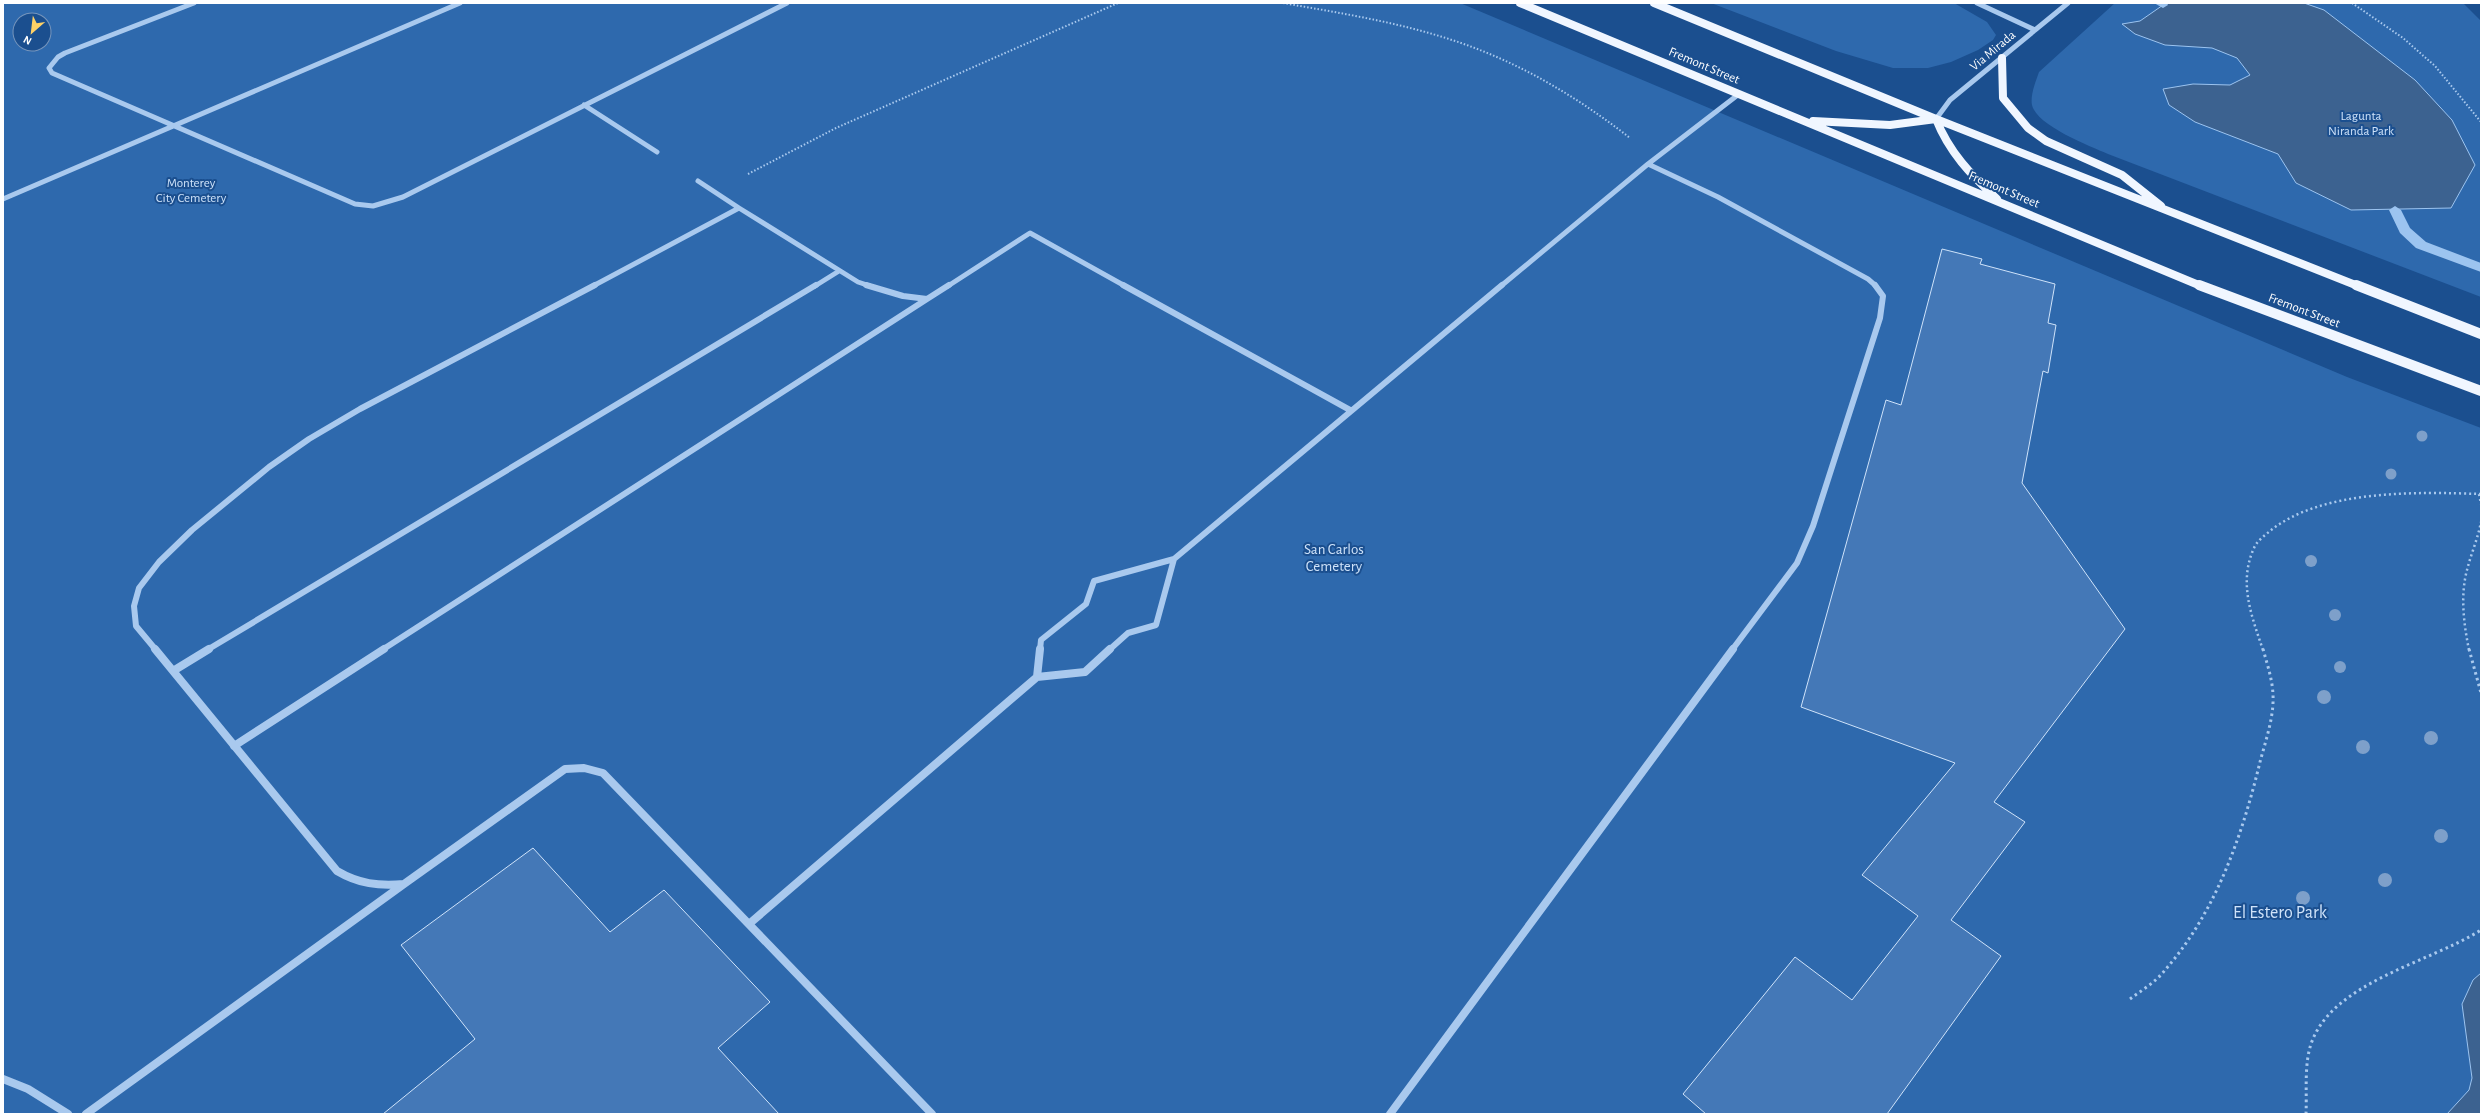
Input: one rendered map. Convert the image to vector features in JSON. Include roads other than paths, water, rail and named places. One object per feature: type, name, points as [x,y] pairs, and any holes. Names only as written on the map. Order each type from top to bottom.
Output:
[{"type":"main road","name":"Fremont Street","points":[[1520,3],[2219,293],[2481,391]]},
{"type":"main road","points":[[1654,3],[1936,119],[2171,213],[2481,334]]},
{"type":"main road","points":[[2002,58],[2003,98],[2028,128],[2046,141],[2122,175],[2171,213]]},
{"type":"main road","points":[[1802,120],[1882,126],[1912,125],[1936,119]]},
{"type":"main road","points":[[1936,119],[1943,138],[1953,156],[2002,204]]},
{"type":"street","points":[[194,3],[65,53],[58,57],[49,68],[52,73],[355,204],[366,207],[378,206],[403,196],[787,3]]},
{"type":"street","points":[[3,199],[460,3]]},
{"type":"street","points":[[1976,3],[2035,30]]},
{"type":"street","name":"Via Mirada","points":[[1936,119],[1950,100],[2068,3]]},
{"type":"street","points":[[1036,677],[1041,640],[1086,604],[1094,581],[1174,559],[1350,410],[1655,158],[1739,94]]},
{"type":"street","points":[[584,105],[657,152]]},
{"type":"street","points":[[1390,1114],[1797,562],[1813,526],[1880,318],[1884,300],[1883,292],[1868,279],[1718,197],[1648,164]]},
{"type":"street","points":[[698,181],[858,282],[879,290],[903,296],[927,299]]},
{"type":"street","points":[[404,884],[376,887],[354,882],[337,871],[136,626],[134,606],[139,588],[159,562],[192,530],[269,467],[309,439],[360,409],[739,208]]},
{"type":"street","points":[[234,746],[1030,232],[1350,410]]},
{"type":"street","points":[[173,671],[840,271]]},
{"type":"street","points":[[749,924],[1036,677],[1085,672],[1128,633],[1156,624],[1174,559]]},
{"type":"street","points":[[86,1114],[565,769],[577,767],[590,768],[603,773],[932,1114]]},
{"type":"street","points":[[3,1079],[28,1090],[68,1114]]},
{"type":"waterway","points":[[2159,3],[2163,5]]},
{"type":"waterway","points":[[2395,210],[2404,230],[2421,245],[2481,268]]},
{"type":"park label","name":"Lagunta Niranda Park","points":[[2361,124]]},
{"type":"park label","name":"Monterey City Cemetery","points":[[191,190]]},
{"type":"park label","name":"San Carlos Cemetery","points":[[1334,558]]},
{"type":"park label","name":"El Estero Park","points":[[2280,913]]}]
